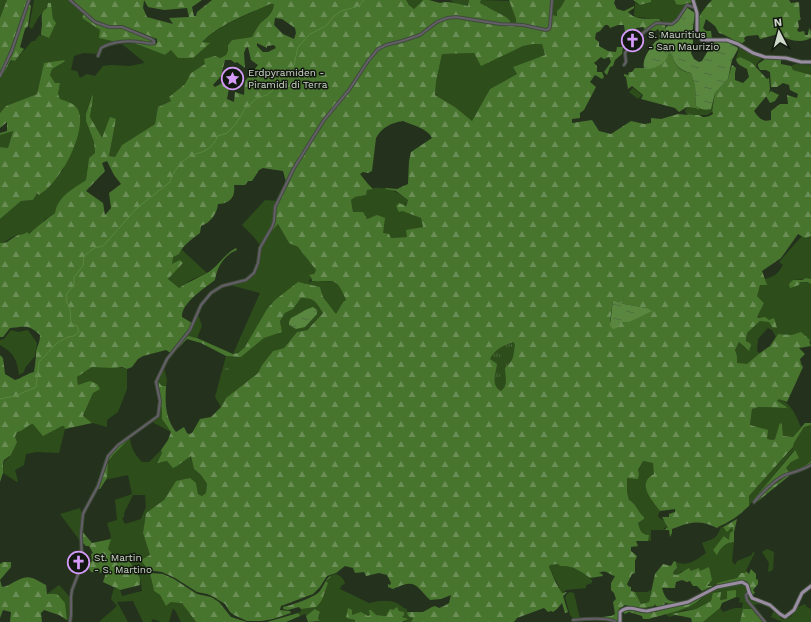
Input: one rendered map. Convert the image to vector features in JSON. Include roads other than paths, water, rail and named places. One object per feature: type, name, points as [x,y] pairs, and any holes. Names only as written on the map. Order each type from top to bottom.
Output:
[{"type":"main road","points":[[694,0],[697,18],[696,32],[699,38],[706,41],[722,39],[738,44],[764,57],[786,58],[801,62],[811,62]]},
{"type":"main road","points":[[620,622],[620,612],[625,608],[647,611],[679,604],[717,587],[739,582],[745,583],[752,598],[770,605],[785,617],[794,610],[802,593],[811,586]]},
{"type":"street","points":[[0,76],[12,50],[29,0]]},
{"type":"street","points":[[70,0],[95,22],[109,27],[122,27],[154,41],[153,44],[131,42],[105,45],[101,48],[98,56]]},
{"type":"street","points":[[70,622],[72,590],[82,564],[81,549],[83,514],[98,486],[108,456],[118,445],[158,416],[160,401],[156,382],[159,374],[167,359],[190,330],[204,300],[211,293],[222,286],[246,280],[254,273],[258,263],[260,248],[274,221],[275,207],[294,168],[324,120],[349,90],[372,56],[386,45],[420,35],[437,22],[447,18],[456,17],[500,24],[523,25],[546,30],[549,29],[550,26],[552,0]]},
{"type":"street","points":[[624,65],[626,62],[625,53],[633,47],[646,30],[656,23],[672,24],[677,20],[688,5],[696,8]]},
{"type":"street","points":[[754,502],[762,492],[784,476],[803,470],[811,465]]},
{"type":"street","points":[[748,592],[746,595],[747,600],[765,622]]},
{"type":"street","points":[[574,620],[600,619],[614,620],[616,622]]},
{"type":"water","points":[[686,7],[695,13],[691,53],[694,59],[699,62],[702,61],[715,42],[727,42],[738,49],[732,60],[728,79],[715,93],[711,109],[709,110],[696,106],[695,86],[691,73],[678,67],[674,62],[672,55],[668,54],[665,61],[659,66],[644,69],[644,61],[648,51],[655,42],[663,36],[666,27],[676,23]]},
{"type":"water","points":[[613,300],[624,304],[647,308],[652,311],[630,322],[620,322],[617,328],[613,329],[610,326]]},
{"type":"water","points":[[313,307],[317,310],[317,314],[305,327],[296,329],[289,325],[291,318]]},
{"type":"waterway","points":[[0,399],[15,396],[36,387],[39,362],[58,342],[74,336],[79,332],[77,326],[71,324],[70,308],[66,299],[67,293],[74,285],[74,277],[83,266],[84,256],[94,248],[103,246],[137,208],[170,182],[175,170],[184,160],[203,152],[210,147],[218,136],[227,133],[235,125],[245,109],[257,98],[267,95],[279,85],[294,65],[298,47],[310,34],[326,26],[333,17],[341,11],[359,6],[364,0]]},
{"type":"place","name":"S. Mauritius - San Maurizio","points":[[633,40]]},
{"type":"place","name":"Erdpyramiden - Piramidi di Terra","points":[[233,78]]},
{"type":"place","name":"St. Martin - S. Martino","points":[[78,563]]}]
